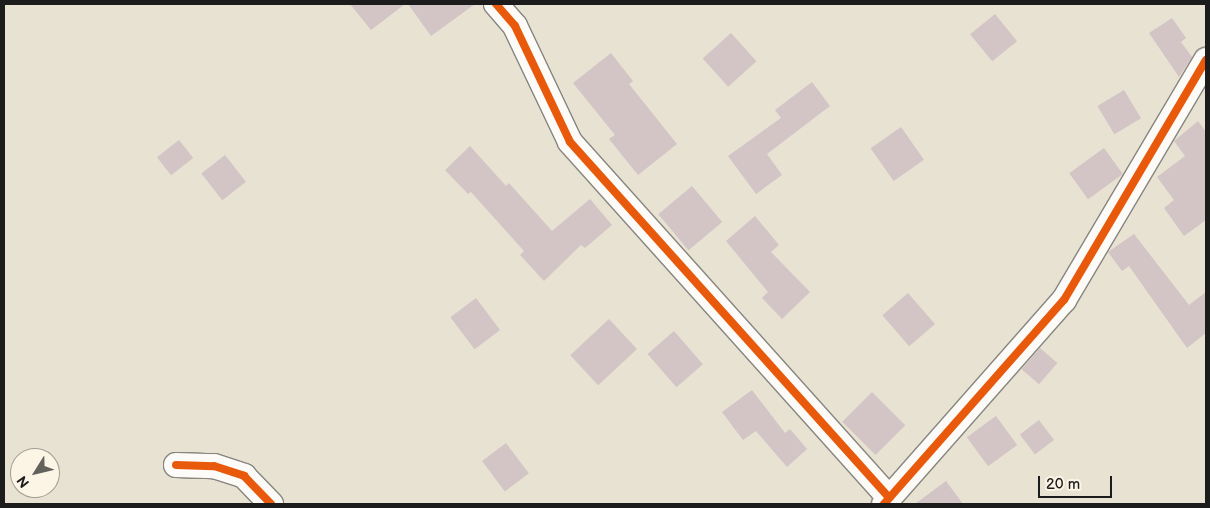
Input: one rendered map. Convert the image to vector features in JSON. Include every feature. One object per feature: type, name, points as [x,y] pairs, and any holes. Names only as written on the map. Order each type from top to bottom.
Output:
[{"type":"street","points":[[496,4],[515,26],[570,142],[886,501],[1064,300],[1206,60]]},
{"type":"street","points":[[176,466],[214,466],[244,476],[272,504]]},
{"type":"building","points":[[350,4],[405,4],[371,30]]},
{"type":"building","points":[[408,4],[475,4],[431,36]]},
{"type":"building","points":[[995,14],[1017,41],[992,61],[970,34]]},
{"type":"building","points":[[1172,18],[1186,38],[1181,42],[1192,57],[1179,77],[1149,33]]},
{"type":"building","points":[[731,33],[756,61],[728,87],[703,58]]},
{"type":"building","points":[[611,53],[633,81],[629,84],[677,144],[638,175],[609,139],[615,135],[573,83]]},
{"type":"building","points":[[812,82],[830,106],[767,154],[782,175],[756,194],[728,156],[781,118],[775,110]]},
{"type":"building","points":[[1124,90],[1141,118],[1114,134],[1097,106]]},
{"type":"building","points":[[1198,121],[1206,132],[1206,220],[1184,236],[1164,208],[1174,200],[1157,177],[1185,156],[1174,141]]},
{"type":"building","points":[[901,127],[924,160],[894,181],[871,148]]},
{"type":"building","points":[[179,140],[193,158],[171,175],[157,157]]},
{"type":"building","points":[[470,146],[506,186],[509,183],[552,231],[590,199],[612,225],[585,248],[581,245],[544,281],[520,255],[524,251],[471,192],[468,194],[445,170]]},
{"type":"building","points":[[1104,148],[1123,174],[1088,199],[1069,173]]},
{"type":"building","points":[[225,155],[246,182],[222,200],[201,173]]},
{"type":"building","points":[[692,186],[722,222],[689,250],[658,214]]},
{"type":"building","points":[[755,216],[779,245],[771,252],[810,292],[782,319],[762,298],[768,292],[726,241]]},
{"type":"building","points":[[1134,234],[1189,305],[1206,292],[1206,333],[1187,348],[1129,266],[1122,271],[1108,252]]},
{"type":"building","points":[[908,293],[935,324],[909,346],[882,315]]},
{"type":"building","points":[[476,298],[500,330],[475,349],[450,317]]},
{"type":"building","points":[[609,319],[637,349],[598,385],[570,355]]},
{"type":"building","points":[[674,331],[703,364],[676,387],[648,354]]},
{"type":"building","points":[[1040,348],[1057,363],[1039,384],[1022,369]]},
{"type":"building","points":[[752,390],[785,433],[790,429],[807,449],[787,467],[756,431],[743,440],[722,412]]},
{"type":"building","points":[[872,392],[905,425],[876,455],[842,422]]},
{"type":"building","points":[[996,416],[1017,445],[988,466],[967,437]]},
{"type":"building","points":[[1039,420],[1054,440],[1035,454],[1020,434]]},
{"type":"building","points":[[506,443],[529,473],[505,491],[482,461]]},
{"type":"building","points":[[946,481],[963,504],[915,504]]},
{"type":"cycle path","points":[[496,4],[515,26],[570,142],[889,498]]},
{"type":"cycle path","points":[[884,504],[1064,300],[1206,60]]},
{"type":"cycle path","points":[[176,465],[214,466],[244,476],[271,504]]}]
